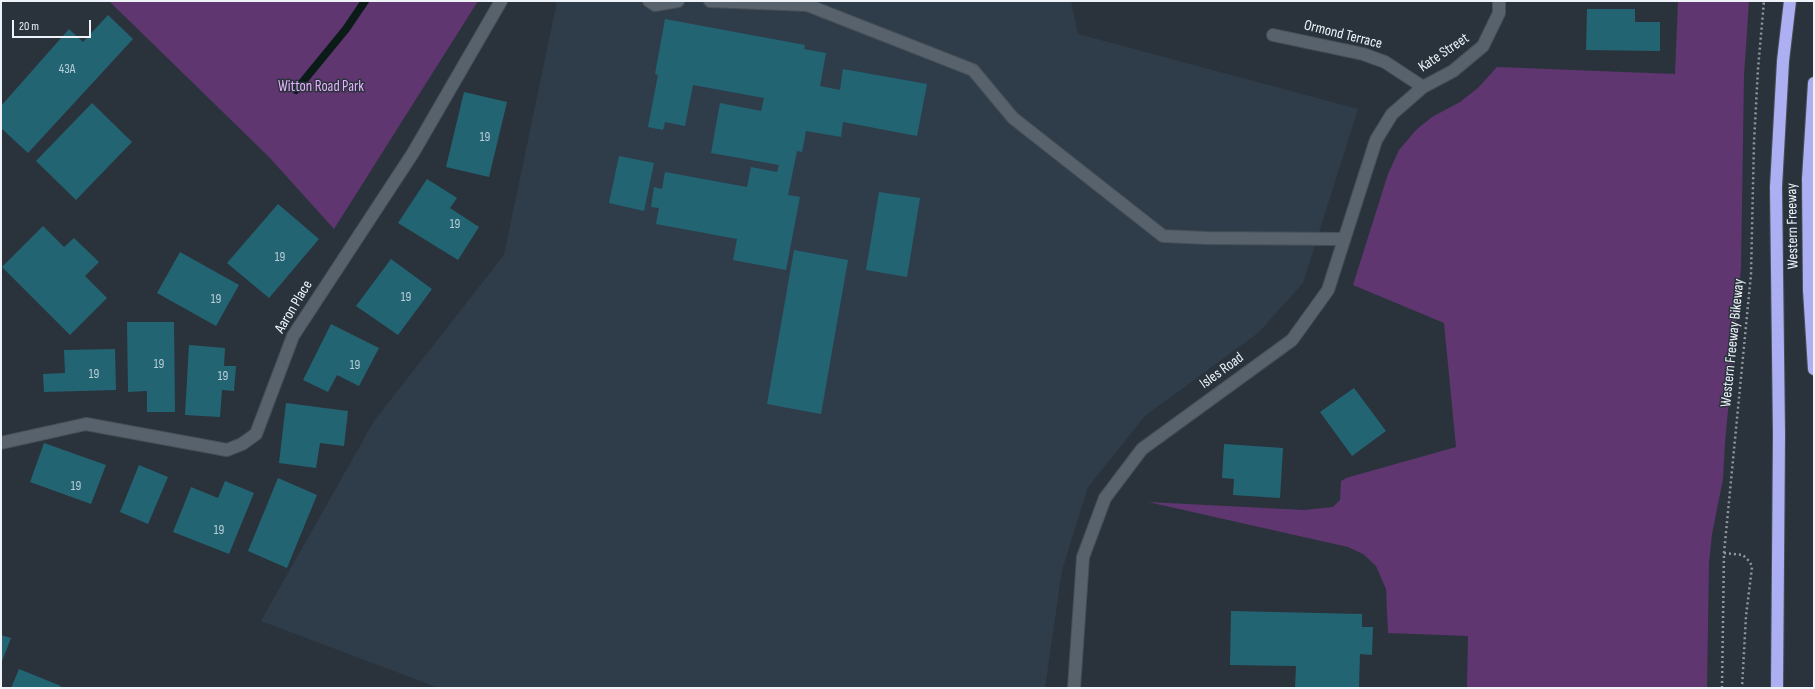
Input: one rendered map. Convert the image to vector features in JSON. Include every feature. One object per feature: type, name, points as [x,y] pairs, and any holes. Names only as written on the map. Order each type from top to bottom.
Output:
[{"type":"highway","points":[[1777,688],[1779,435],[1776,187],[1783,61],[1790,1]]},
{"type":"highway","name":"Western Freeway","points":[[1814,83],[1808,179],[1810,290],[1814,369]]},
{"type":"street","name":"Aaron Place","points":[[1,443],[86,424],[227,450],[242,444],[256,434],[293,336],[413,153],[501,1]]},
{"type":"street","points":[[649,1],[655,5],[678,1]]},
{"type":"street","points":[[710,1],[807,5],[973,70],[1013,118],[1163,236],[1207,238],[1344,239]]},
{"type":"street","name":"Kate Street","points":[[1423,87],[1453,71],[1484,46],[1499,13],[1499,1]]},
{"type":"street","name":"Ormond Terrace","points":[[1273,35],[1363,54],[1385,62],[1423,87]]},
{"type":"street","name":"Isles Road","points":[[1074,688],[1082,557],[1105,498],[1142,449],[1292,340],[1328,290],[1376,140],[1392,114],[1423,87]]},
{"type":"path","name":"Western Freeway Bikeway","points":[[1722,688],[1724,553],[1751,274],[1754,142],[1764,1]]},
{"type":"path","points":[[1724,553],[1743,555],[1750,562],[1752,567],[1746,616],[1742,688]]},
{"type":"shaded area","points":[[557,1],[1071,1],[1078,34],[1358,109],[1303,283],[1258,333],[1145,416],[1088,487],[1062,570],[1045,688],[439,688],[261,621],[374,421],[504,255]]},
{"type":"green space","name":"Witton Road Park","points":[[109,1],[478,1],[334,229],[269,157]]},
{"type":"green space","points":[[1678,1],[1749,1],[1744,76],[1741,268],[1723,479],[1712,534],[1709,563],[1707,688],[1467,688],[1468,636],[1388,633],[1386,589],[1376,566],[1363,554],[1348,547],[1148,502],[1304,510],[1333,507],[1340,500],[1341,481],[1346,478],[1456,447],[1444,323],[1353,285],[1388,174],[1399,150],[1416,130],[1432,117],[1460,102],[1478,88],[1497,67],[1675,74]]},
{"type":"building","points":[[1587,9],[1635,9],[1635,22],[1660,22],[1660,51],[1586,50]]},
{"type":"building","points":[[108,15],[133,39],[28,153],[1,128],[1,106],[69,29],[83,42]]},
{"type":"building","points":[[665,19],[805,45],[804,49],[826,53],[820,86],[840,90],[843,69],[927,84],[917,136],[843,122],[841,137],[806,131],[802,152],[797,151],[788,195],[800,197],[786,270],[733,260],[737,239],[656,224],[659,208],[651,207],[654,187],[662,189],[665,172],[747,187],[751,167],[777,172],[779,165],[711,153],[720,103],[761,111],[764,98],[693,85],[685,126],[665,122],[663,130],[648,127],[658,75],[655,74]]},
{"type":"building","points":[[464,92],[507,102],[489,177],[446,167]]},
{"type":"building","points":[[92,103],[132,142],[76,200],[36,161]]},
{"type":"building","points":[[619,156],[654,163],[644,211],[609,203]]},
{"type":"building","points":[[427,179],[457,198],[450,208],[479,227],[458,260],[398,223]]},
{"type":"building","points":[[879,192],[920,198],[907,277],[866,270]]},
{"type":"building","points":[[278,204],[319,239],[269,298],[227,263]]},
{"type":"building","points":[[43,226],[64,247],[74,238],[99,262],[85,276],[107,298],[70,335],[2,267]]},
{"type":"building","points":[[794,250],[848,260],[821,414],[767,404]]},
{"type":"building","points":[[180,252],[239,285],[216,326],[157,293]]},
{"type":"building","points":[[391,259],[432,289],[398,335],[356,306]]},
{"type":"building","points":[[127,322],[174,322],[175,412],[147,412],[147,391],[128,392]]},
{"type":"building","points":[[331,324],[379,348],[359,386],[337,375],[328,392],[303,380]]},
{"type":"building","points":[[189,345],[225,348],[224,366],[236,366],[234,391],[222,390],[220,417],[185,415]]},
{"type":"building","points":[[115,349],[116,390],[44,392],[43,374],[65,373],[64,350]]},
{"type":"building","points":[[1354,388],[1386,431],[1352,456],[1320,412]]},
{"type":"building","points":[[286,403],[348,411],[344,446],[320,443],[316,468],[279,463]]},
{"type":"building","points":[[44,443],[106,465],[91,504],[30,482]]},
{"type":"building","points":[[1224,444],[1283,448],[1280,498],[1233,495],[1234,479],[1222,478]]},
{"type":"building","points":[[139,465],[168,477],[148,524],[120,512]]},
{"type":"building","points":[[278,478],[317,495],[287,568],[248,551]]},
{"type":"building","points":[[225,481],[254,493],[229,554],[173,532],[191,487],[218,498]]},
{"type":"building","points":[[1231,611],[1362,614],[1362,627],[1373,627],[1372,655],[1360,654],[1359,688],[1295,688],[1296,666],[1230,665]]},
{"type":"building","points":[[1,635],[11,638],[1,664]]},
{"type":"building","points":[[19,669],[61,686],[60,688],[11,688]]},
{"type":"waterway","points":[[296,90],[346,29],[365,1]]}]
